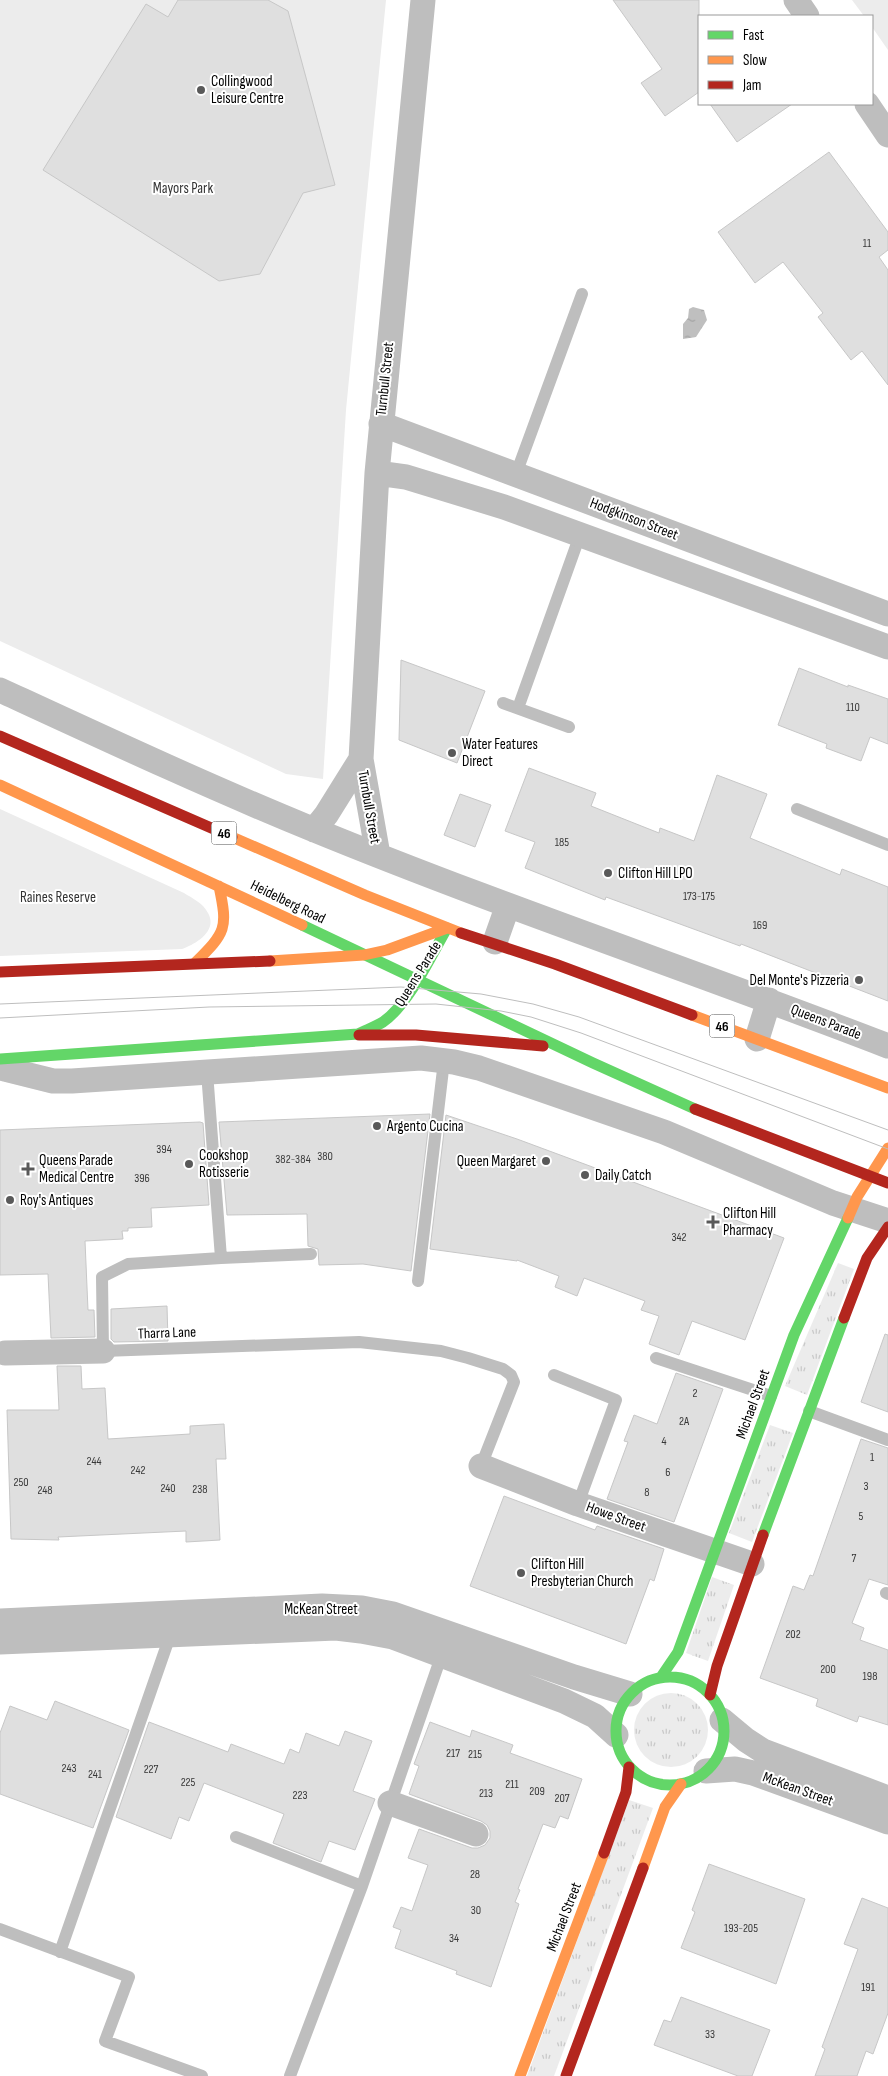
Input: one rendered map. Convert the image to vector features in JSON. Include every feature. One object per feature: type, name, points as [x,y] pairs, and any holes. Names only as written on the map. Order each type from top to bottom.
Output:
[{"type":"main road","name":"46","points":[[1,736],[365,895],[447,928],[495,942],[888,1088]]},
{"type":"main road","name":"Heidelberg Road","points":[[0,785],[562,1048]]},
{"type":"main road","points":[[195,963],[218,940],[225,928],[226,918],[219,886]]},
{"type":"main road","name":"Queens Parade","points":[[0,972],[364,955],[386,950],[447,928]]},
{"type":"main road","name":"Queens Parade","points":[[0,1059],[350,1035],[370,1029],[388,1018],[417,980],[447,928]]},
{"type":"main road","points":[[350,1035],[416,1035],[562,1048],[717,1117],[888,1183]]},
{"type":"main road","name":"Michael Street","points":[[661,1677],[678,1652],[715,1550],[775,1398],[794,1335],[851,1210],[869,1176],[888,1148]]},
{"type":"main road","points":[[710,1695],[717,1666],[752,1564],[864,1264],[888,1227]]},
{"type":"main road","points":[[794,1406],[809,1411]]},
{"type":"main road","points":[[661,1677],[679,1678],[696,1684],[710,1695],[718,1707],[722,1720],[723,1739],[717,1757],[706,1771],[695,1779],[682,1784],[667,1785],[653,1783],[629,1767],[621,1755],[615,1727],[630,1694],[647,1681],[661,1677]]},
{"type":"main road","name":"Michael Street","points":[[520,2076],[613,1829],[626,1792],[629,1767]]},
{"type":"main road","points":[[566,2076],[665,1807],[682,1784]]},
{"type":"street","name":"Turnbull Street","points":[[378,855],[361,759],[376,473],[423,0]]},
{"type":"street","points":[[796,0],[806,15]]},
{"type":"street","points":[[868,105],[888,135]]},
{"type":"street","name":"Hodgkinson Street","points":[[381,424],[888,614]]},
{"type":"street","points":[[376,473],[406,477],[495,504],[888,648]]},
{"type":"street","name":"Queens Parade","points":[[0,690],[217,789],[314,830],[508,905],[769,1000],[888,1046]]},
{"type":"street","name":"Turnbull Street","points":[[314,830],[326,815],[361,759]]},
{"type":"street","points":[[495,942],[508,905]]},
{"type":"street","points":[[758,1039],[769,1000]]},
{"type":"street","points":[[206,1046],[207,1072]]},
{"type":"street","points":[[0,1068],[53,1081],[421,1058],[444,1061],[478,1068],[664,1132],[706,1148],[814,1196],[888,1221]]},
{"type":"street","points":[[706,1148],[717,1117]]},
{"type":"street","points":[[5,1353],[103,1351]]},
{"type":"street","name":"Howe Street","points":[[481,1466],[578,1504],[752,1564]]},
{"type":"street","name":"McKean Street","points":[[6,1631],[295,1619],[322,1606],[361,1619],[393,1614],[445,1645],[491,1661],[549,1669],[630,1694]]},
{"type":"street","name":"McKean Street","points":[[491,1661],[540,1692],[595,1716],[616,1735]]},
{"type":"street","name":"McKean Street","points":[[722,1720],[762,1751],[883,1808]]},
{"type":"street","name":"McKean Street","points":[[706,1771],[735,1769],[883,1808]]},
{"type":"street","points":[[390,1803],[476,1834]]},
{"type":"lane","points":[[516,474],[582,294]]},
{"type":"lane","points":[[518,708],[580,535]]},
{"type":"lane","points":[[503,703],[568,728]]},
{"type":"lane","points":[[797,809],[888,845]]},
{"type":"lane","points":[[418,1281],[444,1061]]},
{"type":"lane","points":[[207,1072],[220,1258]]},
{"type":"lane","points":[[103,1351],[102,1276],[128,1264],[311,1254]]},
{"type":"lane","name":"Tharra Lane","points":[[103,1351],[359,1342],[441,1351],[468,1358],[503,1369],[511,1375],[514,1382],[481,1466]]},
{"type":"lane","points":[[656,1358],[775,1398]]},
{"type":"lane","points":[[554,1375],[616,1400],[578,1504]]},
{"type":"lane","points":[[809,1411],[888,1440]]},
{"type":"lane","points":[[60,1952],[172,1625]]},
{"type":"lane","points":[[290,2076],[362,1886],[445,1645]]},
{"type":"lane","points":[[540,1692],[549,1669]]},
{"type":"lane","points":[[236,1837],[362,1886]]},
{"type":"lane","points":[[0,1929],[129,1977],[105,2041],[202,2076]]},
{"type":"green space","name":"Mayors Park","points":[[0,0],[386,0],[346,410],[323,779],[286,774],[0,641]]},
{"type":"green space","points":[[852,0],[888,0],[888,50],[873,28],[873,15],[863,15]]},
{"type":"green space","name":"Raines Reserve","points":[[0,809],[184,893],[206,909],[210,920],[208,931],[199,940],[182,949],[0,956]]},
{"type":"green space","points":[[838,1263],[854,1269],[807,1395],[785,1386]]},
{"type":"green space","points":[[770,1425],[793,1433],[752,1542],[729,1533]]},
{"type":"green space","points":[[712,1577],[734,1585],[708,1661],[686,1653]]},
{"type":"green space","points":[[664,1693],[678,1693],[692,1699],[702,1709],[708,1723],[708,1737],[702,1751],[692,1761],[678,1767],[664,1767],[650,1761],[640,1751],[634,1737],[634,1723],[640,1709],[650,1699]]},
{"type":"green space","points":[[629,1800],[653,1808],[554,2076],[527,2076]]},
{"type":"water","points":[[693,307],[704,310],[707,320],[696,337],[683,339],[683,324],[688,318],[689,309]]},
{"type":"building","name":"Collingwood Leisure Centre","points":[[178,0],[268,0],[288,11],[335,185],[303,193],[260,274],[219,281],[43,170],[146,4],[168,17]]},
{"type":"building","points":[[613,0],[699,0],[698,93],[665,116],[641,83],[662,69]]},
{"type":"building","points":[[711,105],[791,105],[737,142]]},
{"type":"building","points":[[829,152],[888,232],[888,250],[879,257],[888,270],[888,385],[862,351],[851,360],[818,317],[823,313],[783,262],[755,283],[718,232]]},
{"type":"building","points":[[401,660],[485,691],[457,763],[399,740]]},
{"type":"building","points":[[799,668],[848,687],[848,685],[888,699],[888,744],[870,737],[861,761],[826,748],[827,744],[778,725]]},
{"type":"building","points":[[529,768],[596,793],[591,806],[659,833],[660,828],[694,841],[717,775],[767,794],[750,838],[840,875],[842,869],[888,887],[888,1001],[741,944],[740,946],[606,897],[605,900],[525,868],[535,842],[505,831]]},
{"type":"building","points":[[460,794],[491,805],[475,847],[444,835]]},
{"type":"building","points":[[430,1114],[411,1271],[363,1264],[319,1265],[318,1249],[308,1246],[307,1214],[227,1215],[219,1122]]},
{"type":"building","points":[[446,1115],[517,1139],[784,1238],[745,1340],[692,1321],[679,1355],[649,1344],[659,1316],[641,1310],[645,1301],[584,1278],[577,1296],[555,1287],[559,1276],[517,1260],[430,1249]]},
{"type":"building","points":[[203,1123],[209,1205],[151,1208],[152,1227],[128,1228],[128,1231],[122,1231],[123,1239],[85,1241],[88,1310],[94,1310],[95,1337],[51,1338],[48,1274],[0,1275],[0,1130]]},
{"type":"building","points":[[167,1306],[168,1341],[114,1342],[111,1339],[111,1309]]},
{"type":"building","points":[[885,1334],[888,1335],[888,1412],[861,1402]]},
{"type":"building","points":[[57,1366],[81,1366],[82,1389],[105,1388],[108,1439],[190,1434],[190,1426],[224,1424],[226,1459],[216,1459],[220,1540],[186,1542],[186,1531],[58,1537],[59,1540],[11,1539],[7,1410],[59,1410]]},
{"type":"building","points":[[676,1373],[723,1389],[674,1522],[607,1499],[628,1442],[624,1441],[634,1415],[657,1424]]},
{"type":"building","points":[[861,1439],[888,1448],[888,1585],[869,1579],[852,1623],[864,1628],[860,1640],[888,1650],[888,1725],[859,1716],[857,1722],[816,1706],[818,1699],[760,1678],[793,1586],[804,1590],[810,1575],[813,1576]]},
{"type":"building","name":"Clifton Hill Presbyterian Church","points":[[504,1496],[595,1530],[597,1526],[664,1549],[654,1581],[650,1579],[626,1644],[470,1586]]},
{"type":"building","points":[[55,1701],[129,1730],[93,1828],[0,1794],[0,1733],[10,1706],[47,1720]]},
{"type":"building","points":[[149,1722],[228,1752],[231,1744],[284,1764],[290,1749],[299,1753],[306,1733],[339,1746],[345,1731],[372,1741],[353,1791],[375,1799],[355,1850],[329,1841],[321,1862],[273,1843],[284,1814],[204,1783],[189,1821],[179,1817],[171,1839],[116,1817]]},
{"type":"building","points":[[430,1722],[470,1737],[472,1730],[513,1745],[510,1753],[582,1779],[568,1819],[560,1816],[555,1828],[543,1824],[518,1889],[520,1890],[515,1902],[519,1904],[491,1987],[456,1974],[457,1971],[395,1948],[401,1930],[393,1927],[401,1907],[412,1911],[428,1865],[408,1858],[419,1829],[472,1848],[485,1845],[490,1838],[490,1831],[487,1825],[481,1821],[409,1794],[419,1766],[414,1764]]},
{"type":"building","points":[[709,1864],[805,1899],[776,1984],[681,1948],[695,1912],[692,1910]]},
{"type":"building","points":[[862,1898],[888,1908],[888,2013],[873,2054],[866,2051],[857,2076],[815,2076],[825,2049],[822,2047],[858,1949],[844,1944]]},
{"type":"building","points":[[681,1997],[770,2030],[752,2076],[738,2076],[654,2045],[664,2020],[671,2022]]},
{"type":"tram line","points":[[0,1004],[401,987],[481,994],[533,1004],[579,1017],[888,1130]]},
{"type":"tram line","points":[[0,1018],[209,1007],[436,1004],[501,1011],[531,1017],[581,1033],[888,1149]]},
{"type":"traffic: fast","points":[[302,925],[593,1063],[695,1109]]},
{"type":"traffic: fast","points":[[0,1059],[358,1034],[383,1022],[402,1004],[419,979],[447,928]]},
{"type":"traffic: fast","points":[[661,1677],[678,1652],[794,1335],[848,1218]]},
{"type":"traffic: fast","points":[[763,1535],[844,1318]]},
{"type":"traffic: fast","points":[[670,1677],[691,1681],[708,1693],[720,1710],[724,1731],[720,1752],[708,1769],[691,1781],[670,1785],[649,1781],[632,1769],[620,1752],[616,1731],[620,1710],[632,1693],[649,1681],[670,1677]]},
{"type":"traffic: slow","points":[[0,785],[302,925]]},
{"type":"traffic: slow","points":[[232,837],[365,895],[461,933]]},
{"type":"traffic: slow","points":[[195,963],[213,944],[222,929],[224,921],[219,886]]},
{"type":"traffic: slow","points":[[270,961],[364,955],[387,950],[447,928]]},
{"type":"traffic: slow","points":[[692,1015],[888,1088]]},
{"type":"traffic: slow","points":[[848,1218],[857,1197],[888,1148]]},
{"type":"traffic: slow","points":[[643,1868],[665,1807],[681,1784]]},
{"type":"traffic: slow","points":[[520,2076],[604,1853]]},
{"type":"traffic: jam","points":[[0,736],[232,837]]},
{"type":"traffic: jam","points":[[461,933],[555,964],[692,1015]]},
{"type":"traffic: jam","points":[[0,972],[270,961]]},
{"type":"traffic: jam","points":[[359,1035],[416,1035],[543,1046]]},
{"type":"traffic: jam","points":[[695,1109],[888,1183]]},
{"type":"traffic: jam","points":[[844,1318],[867,1258],[888,1227]]},
{"type":"traffic: jam","points":[[710,1695],[717,1666],[763,1535]]},
{"type":"traffic: jam","points":[[604,1853],[626,1792],[629,1767]]},
{"type":"traffic: jam","points":[[566,2076],[643,1868]]},
{"type":"place","name":"Collingwood Leisure Centre","points":[[201,90]]},
{"type":"place","name":"Water Features Direct","points":[[452,753]]},
{"type":"place","name":"Clifton Hill LPO","points":[[608,873]]},
{"type":"place","name":"Del Monte's Pizzeria","points":[[859,980]]},
{"type":"place","name":"Argento Cucina","points":[[377,1126]]},
{"type":"place","name":"Queen Margaret","points":[[546,1161]]},
{"type":"place","name":"Cookshop Rotisserie","points":[[189,1164]]},
{"type":"place","name":"Queens Parade Medical Centre","points":[[28,1169]]},
{"type":"place","name":"Daily Catch","points":[[585,1175]]},
{"type":"place","name":"Roy's Antiques","points":[[10,1200]]},
{"type":"place","name":"Clifton Hill Pharmacy","points":[[713,1222]]},
{"type":"place","name":"Clifton Hill Presbyterian Church","points":[[521,1573]]}]
